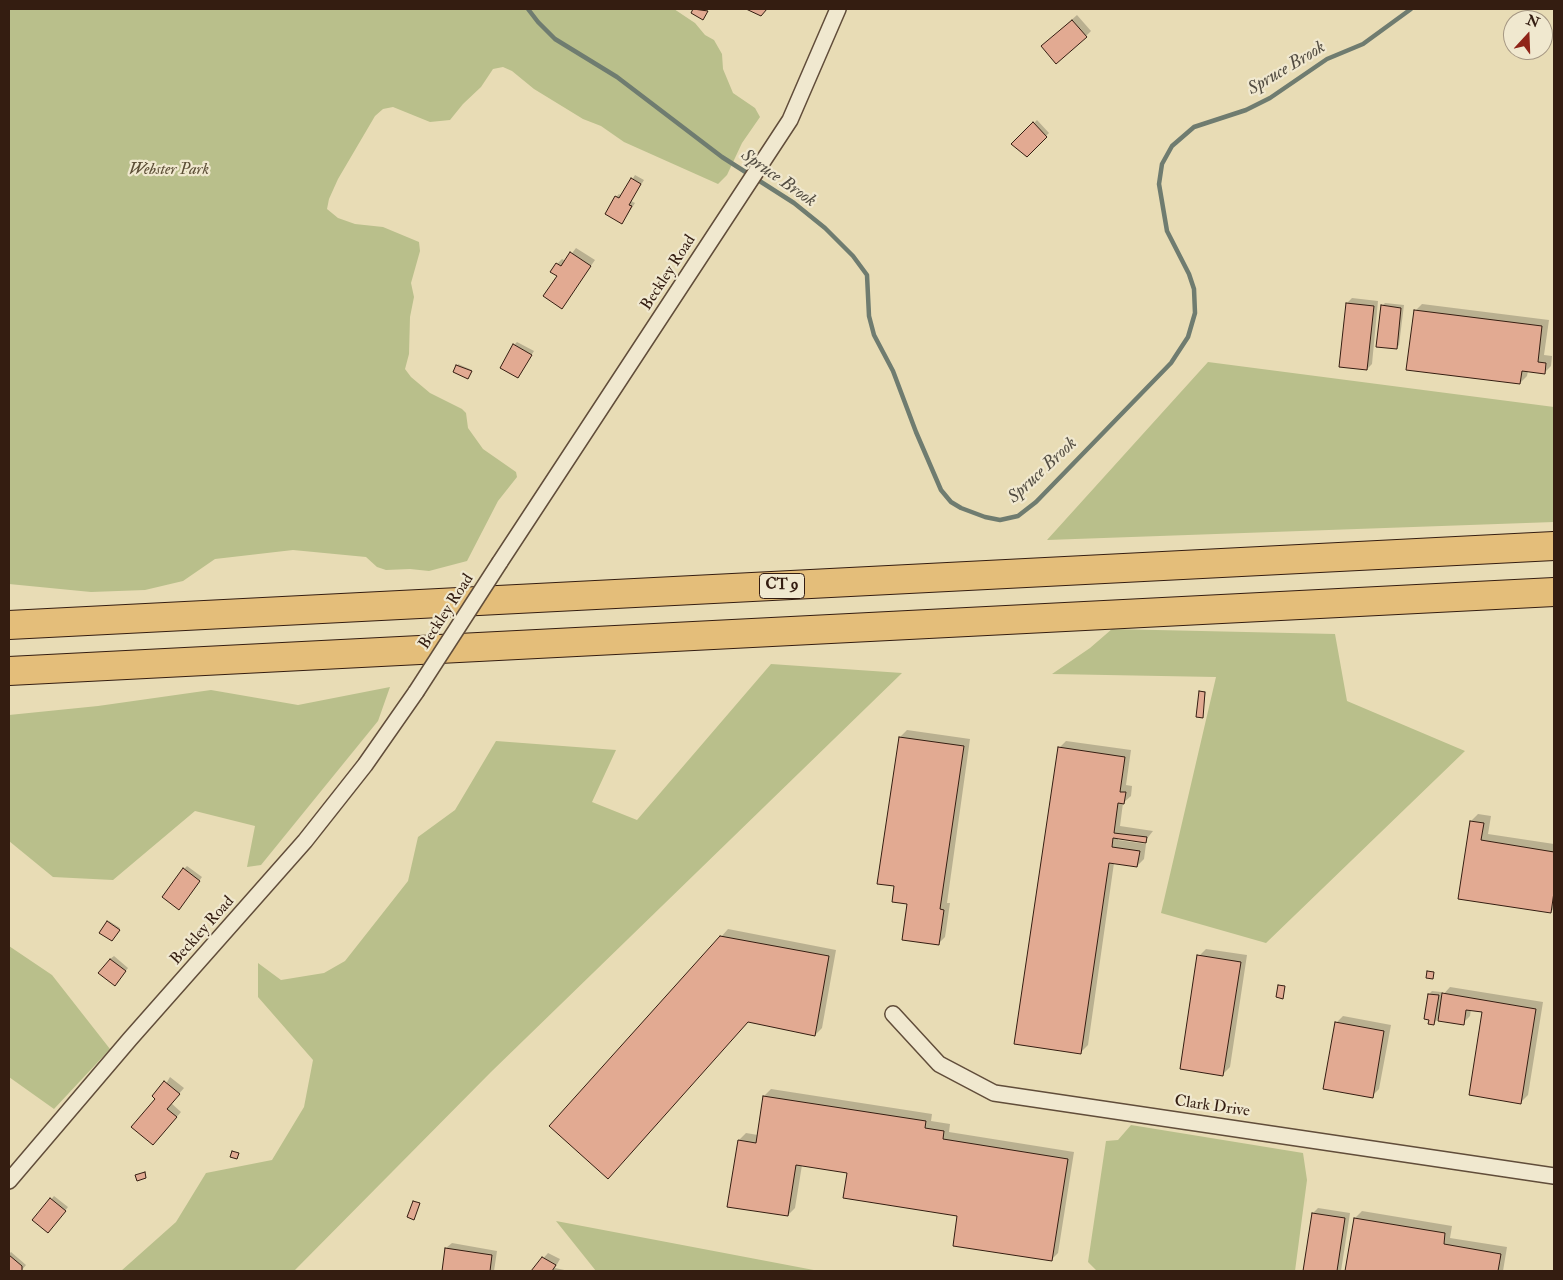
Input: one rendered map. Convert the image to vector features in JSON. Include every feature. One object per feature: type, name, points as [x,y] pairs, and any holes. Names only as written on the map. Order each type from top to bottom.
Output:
[{"type":"highway","name":"CT 9","points":[[9,625],[1554,546]]},
{"type":"highway","points":[[9,671],[1554,592]]},
{"type":"street","name":"Beckley Road","points":[[9,1181],[130,1039],[305,841],[365,765],[416,692],[790,120],[838,9]]},
{"type":"street","name":"Clark Drive","points":[[893,1014],[938,1064],[994,1093],[1554,1176]]},
{"type":"green space","name":"Webster Park","points":[[9,9],[674,9],[695,23],[705,35],[714,40],[722,54],[723,69],[733,93],[755,108],[760,117],[742,143],[727,175],[718,184],[624,142],[601,126],[583,119],[534,89],[512,71],[503,67],[493,69],[481,87],[450,120],[430,122],[393,107],[383,109],[375,116],[338,179],[329,199],[327,209],[338,218],[355,224],[383,227],[419,242],[420,251],[411,283],[414,297],[410,317],[409,354],[405,369],[411,377],[430,393],[462,409],[466,413],[468,428],[483,449],[516,472],[517,477],[498,501],[467,561],[429,571],[410,569],[386,570],[377,567],[366,557],[293,550],[215,559],[183,581],[145,590],[91,592],[9,584]]},
{"type":"green space","points":[[1208,362],[1554,407],[1554,522],[1047,540]]},
{"type":"green space","points":[[1112,629],[1335,634],[1347,701],[1465,751],[1266,943],[1161,913],[1216,677],[1052,674],[1090,648]]},
{"type":"green space","points":[[771,664],[902,673],[491,1072],[294,1271],[121,1271],[176,1222],[206,1173],[272,1160],[304,1107],[313,1060],[258,997],[258,963],[281,980],[324,973],[345,961],[408,881],[418,837],[455,810],[496,741],[616,750],[592,802],[637,820]]},
{"type":"green space","points":[[390,687],[378,721],[261,865],[247,867],[255,826],[195,811],[113,880],[53,877],[9,841],[9,715],[98,706],[211,690],[298,705]]},
{"type":"green space","points":[[9,946],[52,975],[110,1049],[54,1109],[9,1077]]},
{"type":"green space","points":[[1131,1125],[1303,1153],[1307,1180],[1295,1271],[1097,1271],[1088,1262],[1106,1141],[1118,1140]]},
{"type":"green space","points":[[556,1221],[819,1271],[596,1271]]},
{"type":"building","points":[[693,9],[708,11],[703,20],[691,13]]},
{"type":"building","points":[[746,9],[767,9],[761,16]]},
{"type":"building","points":[[1072,20],[1087,37],[1056,64],[1041,46]]},
{"type":"building","points":[[1033,122],[1047,137],[1027,157],[1011,144]]},
{"type":"building","points":[[631,178],[641,184],[629,205],[632,206],[622,224],[605,214],[615,196],[619,198]]},
{"type":"building","points":[[570,252],[591,266],[562,309],[543,296],[557,276],[550,272],[556,263],[561,266]]},
{"type":"building","points":[[1346,303],[1374,306],[1367,370],[1339,367]]},
{"type":"building","points":[[1381,305],[1401,308],[1397,349],[1376,347]]},
{"type":"building","points":[[1414,310],[1542,326],[1538,362],[1546,363],[1545,374],[1522,371],[1520,384],[1406,370]]},
{"type":"building","points":[[513,344],[532,355],[518,378],[500,368]]},
{"type":"building","points":[[456,365],[472,371],[468,379],[453,372]]},
{"type":"building","points":[[1199,691],[1205,692],[1203,718],[1196,717]]},
{"type":"building","points":[[899,737],[964,746],[940,909],[944,910],[939,945],[902,940],[907,904],[892,902],[894,886],[877,884]]},
{"type":"building","points":[[1058,747],[1125,757],[1120,792],[1126,792],[1124,804],[1118,803],[1114,833],[1147,837],[1146,843],[1113,838],[1112,847],[1140,851],[1137,867],[1109,863],[1081,1054],[1014,1044]]},
{"type":"building","points":[[1470,821],[1484,823],[1481,840],[1554,852],[1554,892],[1551,913],[1458,899]]},
{"type":"building","points":[[183,868],[200,881],[179,910],[162,897]]},
{"type":"building","points":[[107,921],[120,930],[112,941],[99,933]]},
{"type":"building","points":[[720,936],[829,956],[815,1036],[748,1022],[608,1179],[549,1126]]},
{"type":"building","points":[[1197,955],[1241,962],[1223,1076],[1180,1069]]},
{"type":"building","points":[[110,959],[126,971],[115,986],[98,973]]},
{"type":"building","points":[[1427,971],[1434,972],[1433,979],[1426,978]]},
{"type":"building","points":[[1278,985],[1285,986],[1283,999],[1276,997]]},
{"type":"building","points":[[1442,993],[1536,1009],[1521,1104],[1469,1095],[1482,1012],[1466,1010],[1464,1025],[1438,1021]]},
{"type":"building","points":[[1428,994],[1439,995],[1434,1025],[1428,1024],[1429,1020],[1424,1019]]},
{"type":"building","points":[[1335,1022],[1384,1031],[1373,1098],[1323,1089]]},
{"type":"building","points":[[164,1081],[180,1094],[167,1109],[177,1117],[153,1145],[131,1127],[155,1099],[152,1096]]},
{"type":"building","points":[[763,1096],[926,1121],[925,1128],[944,1131],[943,1139],[1068,1159],[1052,1261],[953,1246],[957,1216],[843,1198],[847,1173],[796,1165],[788,1216],[727,1207],[738,1140],[756,1143]]},
{"type":"building","points":[[232,1151],[239,1153],[237,1159],[230,1157]]},
{"type":"building","points":[[145,1172],[146,1178],[137,1181],[135,1175]]},
{"type":"building","points":[[50,1198],[66,1211],[48,1233],[32,1220]]},
{"type":"building","points":[[413,1201],[420,1203],[414,1220],[407,1217]]},
{"type":"building","points":[[1312,1213],[1345,1218],[1337,1271],[1303,1271]]},
{"type":"building","points":[[1354,1218],[1445,1233],[1444,1244],[1501,1254],[1498,1271],[1345,1271]]},
{"type":"building","points":[[445,1248],[492,1255],[490,1271],[442,1271]]},
{"type":"building","points":[[9,1255],[22,1266],[22,1271],[9,1271]]},
{"type":"building","points":[[542,1257],[556,1265],[552,1271],[531,1271]]},
{"type":"waterway","name":"Spruce Brook","points":[[528,9],[555,39],[617,77],[722,157],[794,203],[825,228],[853,256],[867,275],[869,316],[874,335],[893,371],[941,490],[951,502],[961,508],[985,517],[1000,520],[1018,516],[1036,502],[1171,363],[1188,337],[1195,313],[1194,289],[1189,274],[1167,231],[1159,184],[1162,164],[1172,146],[1194,127],[1246,110],[1270,98],[1327,59],[1363,44],[1411,9]]}]
